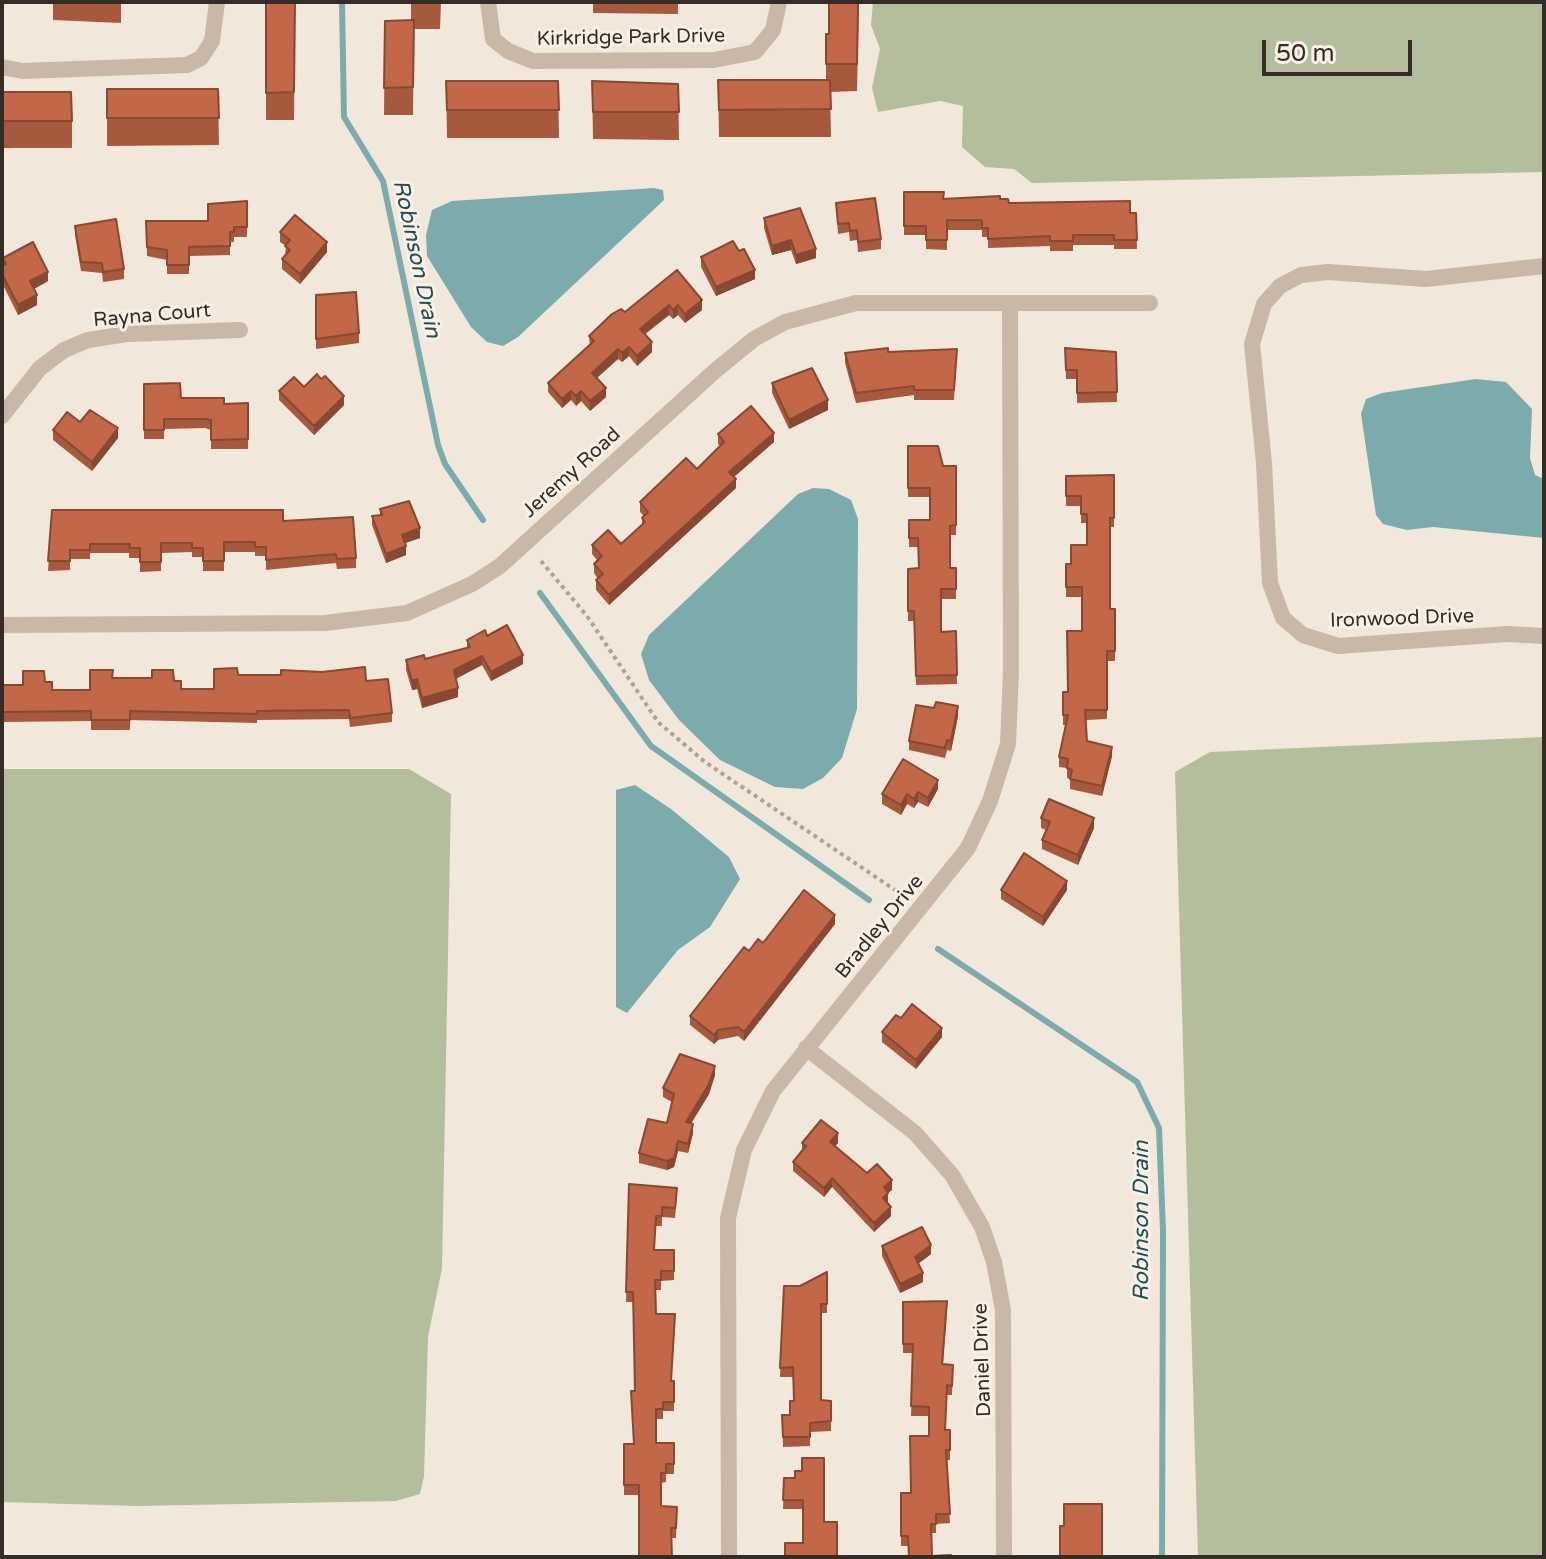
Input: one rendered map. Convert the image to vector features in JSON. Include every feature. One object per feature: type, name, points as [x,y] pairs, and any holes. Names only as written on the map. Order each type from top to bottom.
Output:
[{"type":"street","points":[[2,67],[22,71],[187,65],[201,58],[212,41],[217,2]]},
{"type":"street","name":"Kirkridge Park Drive","points":[[488,2],[493,39],[508,51],[533,61],[714,60],[755,52],[773,30],[779,2]]},
{"type":"street","name":"Ironwood Drive","points":[[1544,266],[1426,279],[1312,272],[1280,286],[1264,304],[1252,335],[1264,463],[1270,583],[1283,618],[1303,635],[1338,646],[1507,634],[1544,636]]},
{"type":"street","name":"Jeremy Road","points":[[2,625],[325,623],[407,613],[462,589],[500,566],[716,370],[754,339],[785,322],[856,303],[1150,303]]},
{"type":"street","name":"Bradley Drive","points":[[729,1557],[728,1218],[744,1150],[773,1091],[968,848],[1003,767],[1011,714],[1010,304]]},
{"type":"street","name":"Rayna Court","points":[[2,416],[40,368],[80,343],[127,334],[240,330]]},
{"type":"street","name":"Daniel Drive","points":[[806,1048],[915,1133],[952,1175],[982,1227],[1003,1310],[1004,1557]]},
{"type":"path","points":[[541,561],[587,616],[658,722],[705,762],[901,894]]},
{"type":"green space","points":[[873,2],[1544,2],[1544,172],[1032,183],[1014,169],[985,167],[962,147],[963,106],[940,101],[878,112],[872,88],[880,49],[871,25]]},
{"type":"green space","points":[[1544,737],[1544,1557],[1198,1557],[1175,772],[1210,752]]},
{"type":"green space","points":[[2,769],[409,769],[451,794],[442,1268],[428,1337],[424,1476],[420,1494],[396,1501],[138,1506],[2,1502]]},
{"type":"water","points":[[654,188],[663,190],[664,200],[518,337],[503,346],[487,342],[471,327],[427,256],[426,235],[432,210],[452,201]]},
{"type":"water","points":[[1476,379],[1506,382],[1532,409],[1530,458],[1535,475],[1544,479],[1544,538],[1433,527],[1407,530],[1383,524],[1376,515],[1361,414],[1366,399],[1382,393]]},
{"type":"water","points":[[813,488],[829,489],[851,500],[858,519],[857,709],[842,758],[823,778],[803,789],[775,787],[720,760],[679,720],[649,680],[641,654],[649,635],[798,494]]},
{"type":"water","points":[[635,785],[671,809],[729,857],[740,879],[710,927],[678,950],[627,1013],[616,1007],[616,790]]},
{"type":"building","points":[[266,2],[295,2],[294,92],[266,93]]},
{"type":"building","points":[[829,2],[858,2],[857,64],[826,64]]},
{"type":"building","points":[[414,20],[413,87],[384,88],[385,21]]},
{"type":"building","points":[[718,80],[830,80],[831,109],[719,110]]},
{"type":"building","points":[[446,81],[558,81],[559,110],[447,110]]},
{"type":"building","points":[[592,81],[678,84],[679,112],[593,112]]},
{"type":"building","points":[[107,89],[218,89],[219,118],[107,118]]},
{"type":"building","points":[[2,92],[71,92],[72,121],[2,121]]},
{"type":"building","points":[[904,192],[944,192],[943,199],[1000,196],[1000,199],[1008,199],[1009,203],[1130,201],[1130,213],[1136,213],[1137,240],[1114,240],[1114,235],[1073,235],[1073,241],[1050,241],[1050,236],[988,239],[988,228],[982,228],[982,220],[947,220],[947,240],[926,240],[926,226],[904,226]]},
{"type":"building","points":[[875,198],[881,239],[858,242],[857,230],[850,231],[849,223],[838,224],[836,203]]},
{"type":"building","points":[[247,201],[247,227],[234,227],[234,232],[230,232],[230,246],[189,247],[189,265],[167,265],[167,250],[147,247],[146,221],[208,221],[208,204]]},
{"type":"building","points":[[800,208],[816,249],[796,255],[791,240],[772,246],[764,218]]},
{"type":"building","points":[[295,215],[327,242],[300,274],[282,259],[290,250],[285,246],[290,240],[280,232]]},
{"type":"building","points":[[116,219],[124,269],[103,272],[102,263],[81,262],[75,226]]},
{"type":"building","points":[[733,241],[739,251],[744,249],[755,270],[716,287],[701,257]]},
{"type":"building","points":[[33,242],[48,272],[30,281],[37,295],[18,305],[2,274],[2,266],[6,264],[3,258]]},
{"type":"building","points":[[677,270],[702,300],[685,314],[678,305],[673,310],[669,305],[640,329],[652,342],[637,356],[629,347],[622,353],[618,349],[592,373],[606,388],[590,401],[581,391],[576,396],[571,391],[562,399],[548,383],[594,341],[589,336],[612,314],[621,309],[625,312]]},
{"type":"building","points":[[356,292],[359,333],[316,339],[316,295]]},
{"type":"building","points":[[888,348],[888,352],[957,349],[954,390],[914,390],[914,386],[856,393],[845,353]]},
{"type":"building","points":[[1065,348],[1116,352],[1117,392],[1077,393],[1077,370],[1066,370]]},
{"type":"building","points":[[812,368],[828,400],[789,420],[772,383]]},
{"type":"building","points":[[317,374],[321,379],[325,376],[344,396],[314,426],[279,391],[294,377],[304,387]]},
{"type":"building","points":[[180,383],[181,398],[224,398],[224,404],[248,403],[248,439],[211,440],[211,420],[205,419],[164,419],[164,430],[144,430],[144,384]]},
{"type":"building","points":[[751,406],[774,433],[729,472],[736,479],[609,595],[596,580],[603,574],[594,564],[602,556],[592,545],[608,530],[621,544],[645,522],[642,518],[648,512],[640,502],[686,458],[697,469],[724,442],[718,434]]},
{"type":"building","points":[[90,410],[118,428],[92,462],[53,430],[67,412],[80,422]]},
{"type":"building","points":[[908,446],[938,446],[943,466],[956,466],[956,525],[950,526],[950,568],[956,568],[956,589],[941,589],[941,632],[956,631],[957,675],[916,676],[914,611],[908,611],[908,569],[919,568],[918,538],[909,538],[909,520],[930,520],[930,488],[908,488]]},
{"type":"building","points":[[1114,475],[1114,518],[1110,518],[1110,609],[1115,609],[1115,651],[1107,651],[1107,710],[1085,710],[1087,741],[1112,747],[1102,786],[1070,779],[1072,770],[1067,768],[1068,759],[1059,757],[1068,715],[1063,715],[1063,692],[1068,692],[1067,631],[1082,631],[1082,587],[1066,587],[1066,564],[1071,564],[1071,545],[1087,545],[1087,514],[1081,514],[1081,496],[1066,496],[1066,476]]},
{"type":"building","points":[[409,501],[420,528],[402,535],[406,546],[386,554],[372,516],[382,515],[380,509]]},
{"type":"building","points":[[52,510],[283,510],[283,521],[353,517],[356,558],[337,559],[336,554],[266,560],[266,547],[255,547],[255,542],[224,542],[224,561],[203,561],[203,548],[192,548],[192,543],[161,543],[161,562],[140,562],[140,548],[129,548],[130,544],[90,544],[90,550],[70,550],[70,561],[48,561]]},
{"type":"building","points":[[507,625],[523,655],[491,672],[482,656],[454,670],[458,688],[422,698],[417,679],[412,681],[406,660],[424,655],[425,659],[470,647],[467,640],[485,630],[487,636]]},
{"type":"building","points":[[365,667],[366,681],[388,679],[392,713],[350,718],[349,710],[257,711],[257,714],[130,711],[130,720],[91,720],[91,711],[2,712],[2,685],[23,685],[23,671],[44,671],[45,682],[52,682],[52,690],[90,690],[90,670],[113,670],[112,678],[152,678],[152,670],[173,670],[174,681],[181,681],[181,689],[214,689],[214,669],[237,668],[238,675],[281,675],[281,670],[322,672]]},
{"type":"building","points":[[936,702],[958,706],[951,741],[947,740],[945,748],[909,741],[916,705],[934,708]]},
{"type":"building","points":[[903,759],[938,780],[928,798],[918,792],[914,799],[907,794],[901,805],[882,794]]},
{"type":"building","points":[[1049,799],[1094,818],[1078,855],[1042,840],[1050,822],[1041,818]]},
{"type":"building","points":[[1024,853],[1067,881],[1043,917],[1001,890]]},
{"type":"building","points":[[804,890],[835,915],[744,1032],[738,1027],[718,1030],[714,1035],[690,1016],[744,947],[749,951],[758,939],[763,943]]},
{"type":"building","points":[[912,1004],[942,1028],[916,1060],[882,1032],[896,1015],[901,1018]]},
{"type":"building","points":[[680,1054],[715,1066],[709,1084],[686,1122],[693,1124],[688,1144],[678,1141],[674,1158],[667,1161],[639,1153],[648,1119],[667,1123],[674,1094],[663,1088]]},
{"type":"building","points":[[821,1120],[838,1133],[830,1142],[867,1173],[877,1164],[892,1180],[884,1187],[888,1193],[883,1198],[891,1207],[874,1223],[832,1178],[824,1188],[793,1162],[806,1146],[802,1143]]},
{"type":"building","points":[[629,1184],[677,1188],[675,1208],[662,1207],[662,1216],[656,1216],[654,1250],[674,1250],[674,1271],[661,1271],[661,1280],[655,1280],[656,1314],[675,1314],[671,1381],[674,1381],[674,1402],[663,1402],[663,1409],[656,1409],[656,1443],[674,1443],[674,1464],[666,1464],[666,1473],[661,1473],[661,1506],[677,1507],[676,1528],[671,1528],[672,1557],[639,1557],[639,1485],[624,1485],[624,1444],[634,1444],[631,1391],[635,1391],[633,1292],[626,1292]]},
{"type":"building","points":[[922,1227],[931,1245],[915,1257],[923,1273],[900,1284],[882,1246]]},
{"type":"building","points":[[827,1272],[827,1304],[821,1304],[821,1400],[831,1401],[831,1421],[810,1423],[810,1437],[783,1437],[782,1415],[790,1415],[790,1401],[794,1401],[793,1367],[780,1368],[784,1286],[800,1286]]},
{"type":"building","points":[[947,1301],[942,1364],[953,1365],[952,1386],[947,1385],[945,1430],[950,1430],[950,1450],[946,1450],[950,1514],[936,1514],[936,1524],[931,1524],[932,1556],[951,1557],[909,1557],[908,1536],[901,1536],[901,1493],[911,1493],[910,1436],[929,1436],[929,1407],[911,1406],[913,1344],[903,1344],[903,1302]]},
{"type":"building","points":[[802,1458],[824,1458],[824,1522],[837,1522],[837,1557],[785,1557],[785,1543],[803,1543],[803,1500],[783,1500],[784,1478],[795,1478],[795,1471],[802,1471]]},
{"type":"building","points":[[1064,1504],[1102,1504],[1102,1557],[1060,1557]]},
{"type":"waterway","name":"Robinson Drain","points":[[342,2],[344,117],[383,181],[438,445],[445,464],[483,520]]},
{"type":"waterway","name":"Robinson Drain","points":[[540,593],[651,746],[869,900]]},
{"type":"waterway","name":"Robinson Drain","points":[[938,949],[1137,1082],[1159,1128],[1163,1231],[1162,1557]]}]
